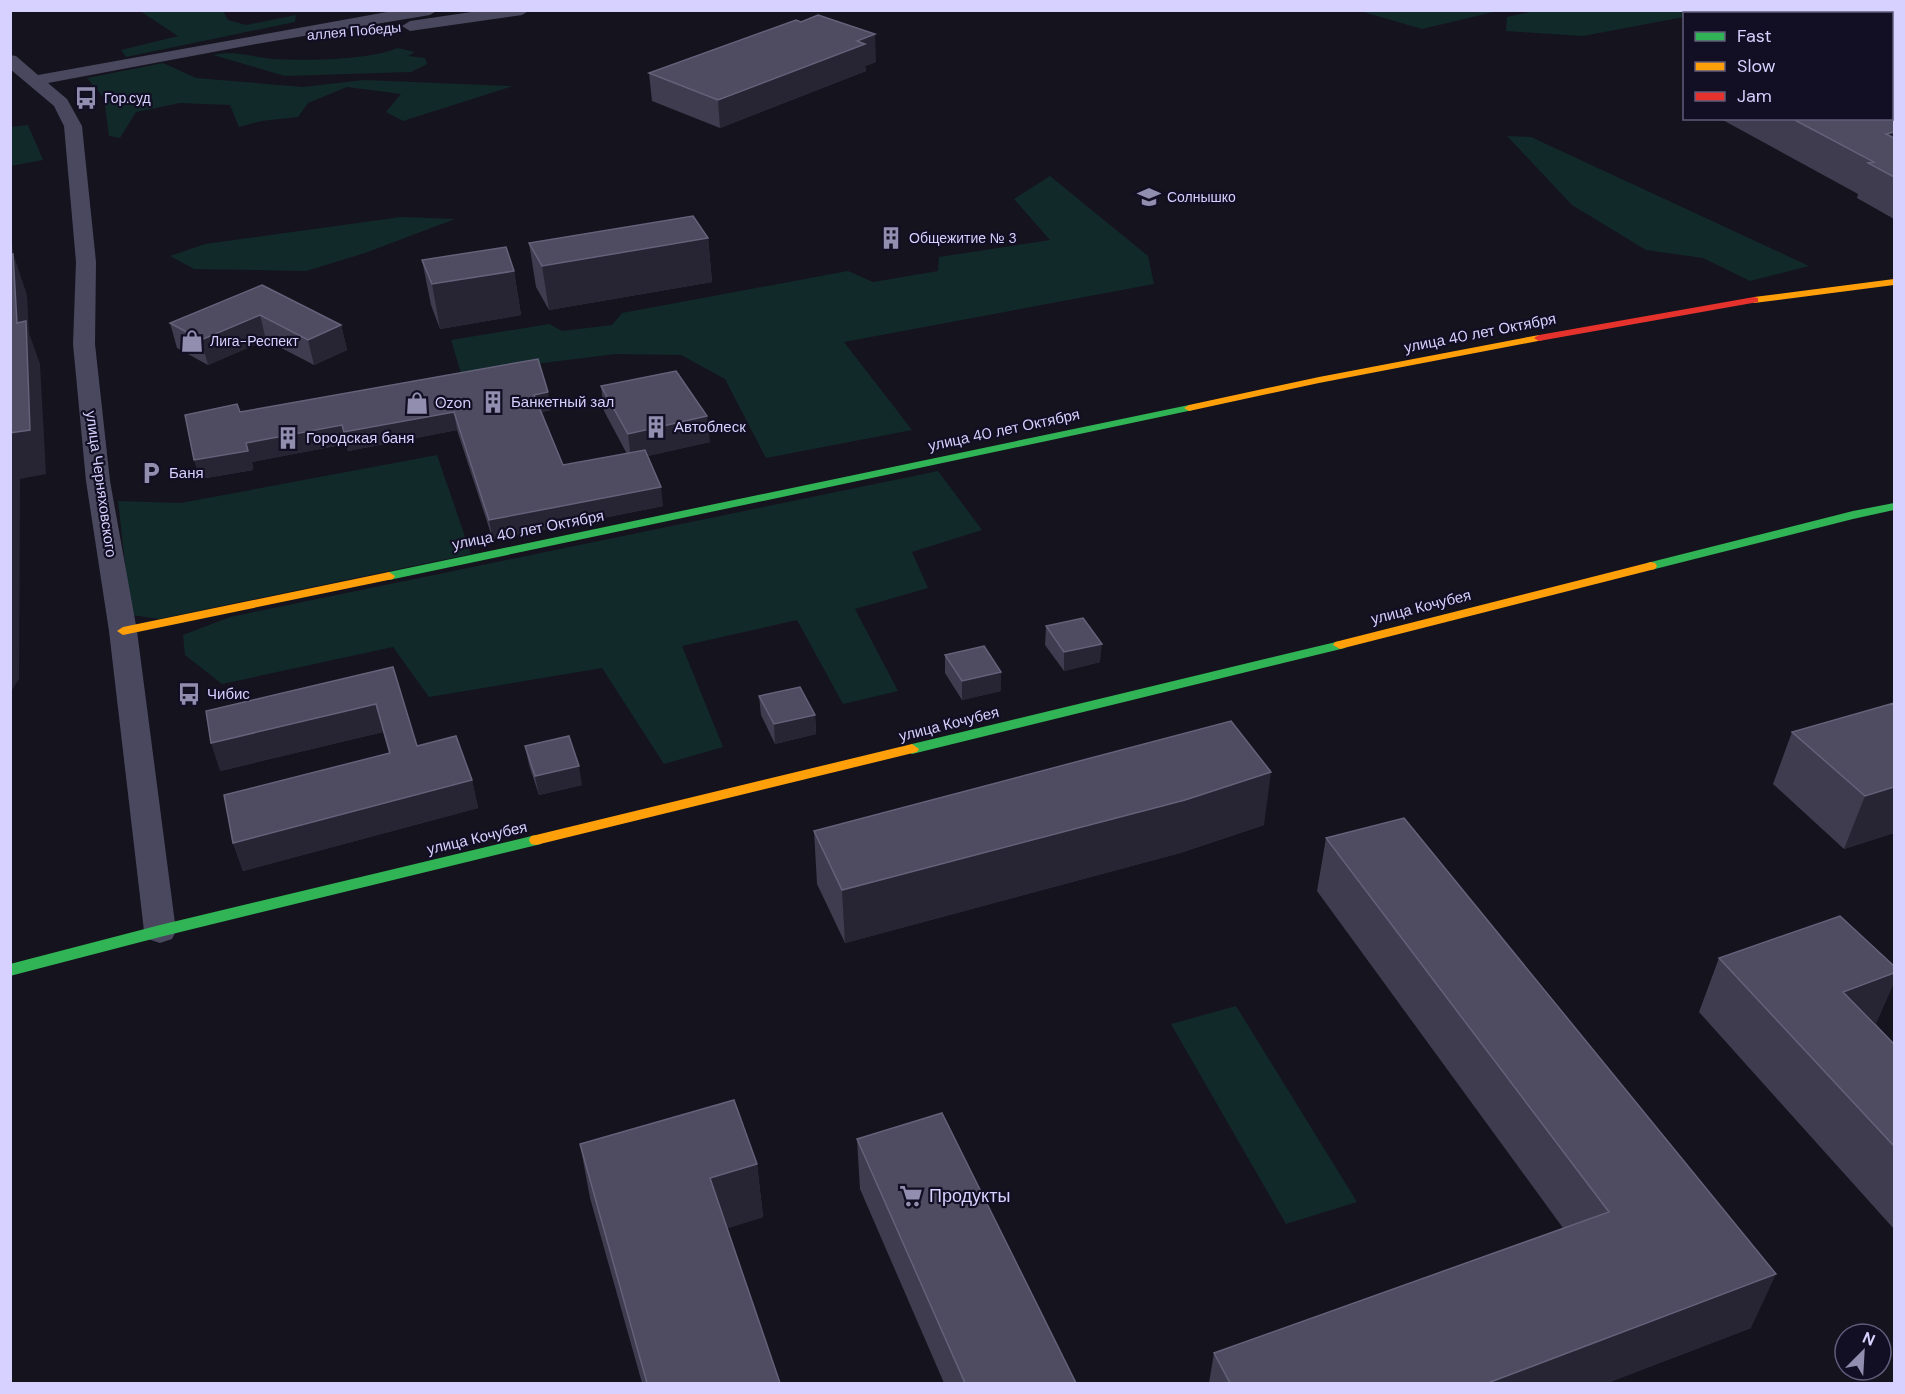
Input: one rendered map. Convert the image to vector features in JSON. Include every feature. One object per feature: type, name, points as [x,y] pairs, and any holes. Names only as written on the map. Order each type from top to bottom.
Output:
[{"type":"street","points":[[24,78],[430,10]]},
{"type":"street","name":"аллея Победы","points":[[256,39],[402,27],[522,10]]},
{"type":"street","points":[[361,21],[402,27]]},
{"type":"street","name":"улица Черняховского","points":[[10,60],[24,78],[61,103],[73,126],[86,262],[84,344],[98,481],[123,631],[160,931]]},
{"type":"street","name":"улица 40 лет Октября","points":[[123,631],[1318,380],[1694,309],[1894,282]]},
{"type":"street","name":"улица Кочубея","points":[[10,970],[160,931],[1265,664],[1842,518],[1894,507]]},
{"type":"green space","points":[[1534,10],[1698,11],[1683,12],[1683,17],[1583,36],[1506,31],[1507,17]]},
{"type":"green space","points":[[140,11],[223,11],[228,20],[246,25],[296,15],[295,22],[126,57],[121,50],[178,36]]},
{"type":"green space","points":[[1360,11],[1498,11],[1422,29]]},
{"type":"green space","points":[[398,48],[415,52],[408,56],[425,58],[427,64],[411,72],[285,76],[213,55],[235,54],[273,59],[319,60],[371,55]]},
{"type":"green space","points":[[163,63],[196,78],[303,87],[364,80],[513,86],[403,121],[386,112],[401,94],[347,87],[308,103],[298,117],[261,121],[239,127],[230,105],[180,103],[136,112],[120,138],[109,136],[104,98],[87,78]]},
{"type":"green space","points":[[28,125],[43,160],[11,166],[11,127]]},
{"type":"green space","points":[[1507,136],[1531,137],[1809,266],[1750,281],[1703,258],[1646,250],[1572,205]]},
{"type":"green space","points":[[1050,176],[1148,256],[1154,284],[844,342],[912,430],[766,458],[725,379],[681,355],[616,354],[461,373],[451,340],[549,324],[562,331],[612,325],[622,313],[848,271],[873,282],[938,271],[939,257],[1050,240],[1014,199]]},
{"type":"green space","points":[[401,217],[455,219],[365,253],[306,271],[194,269],[170,256],[205,244]]},
{"type":"green space","points":[[437,455],[471,554],[159,619],[131,615],[118,501],[181,503]]},
{"type":"green space","points":[[938,471],[982,530],[912,552],[928,588],[855,609],[898,691],[843,704],[797,620],[682,646],[723,747],[664,764],[602,668],[429,697],[393,647],[222,684],[185,655],[183,635],[230,617]]},
{"type":"green space","points":[[1236,1006],[1357,1202],[1286,1224],[1171,1024]]},
{"type":"building","points":[[1882,10],[1894,10],[1894,28],[1893,12]]},
{"type":"building","points":[[818,15],[875,34],[857,41],[865,44],[718,100],[649,73],[796,20],[801,22]]},
{"type":"building","points":[[1893,106],[1894,132],[1886,134],[1894,138],[1894,177],[1868,163],[1874,162],[1795,120],[1893,120]]},
{"type":"building","points":[[693,216],[708,238],[542,266],[529,243]]},
{"type":"building","points":[[506,247],[514,271],[432,284],[422,260]]},
{"type":"building","points":[[10,254],[13,254],[17,323],[26,321],[30,430],[10,433]]},
{"type":"building","points":[[262,285],[341,325],[308,340],[260,315],[201,340],[170,323]]},
{"type":"building","points":[[538,359],[548,392],[534,395],[563,465],[645,450],[661,487],[489,520],[454,412],[344,432],[342,425],[246,443],[248,451],[194,460],[185,415],[237,404],[240,412]]},
{"type":"building","points":[[676,371],[707,416],[628,434],[601,386]]},
{"type":"building","points":[[1083,618],[1102,644],[1064,652],[1046,626]]},
{"type":"building","points":[[984,646],[1001,672],[962,681],[945,655]]},
{"type":"building","points":[[393,667],[417,746],[456,736],[472,780],[233,843],[224,795],[390,753],[376,704],[211,743],[206,711]]},
{"type":"building","points":[[800,687],[815,715],[774,724],[759,696]]},
{"type":"building","points":[[1894,703],[1894,787],[1865,796],[1792,732]]},
{"type":"building","points":[[1231,721],[1271,772],[1185,800],[842,890],[814,831]]},
{"type":"building","points":[[569,736],[579,766],[535,776],[525,746]]},
{"type":"building","points":[[1404,818],[1776,1274],[1488,1383],[1230,1383],[1214,1353],[1609,1212],[1326,838]]},
{"type":"building","points":[[1840,916],[1894,966],[1894,973],[1843,992],[1894,1044],[1894,1146],[1719,958]]},
{"type":"building","points":[[734,1100],[757,1164],[710,1178],[780,1383],[647,1383],[580,1144]]},
{"type":"building","points":[[942,1113],[1076,1383],[965,1383],[857,1139]]},
{"type":"traffic: fast","points":[[389,576],[1189,408]]},
{"type":"traffic: fast","points":[[1651,566],[1853,515],[1894,507]]},
{"type":"traffic: fast","points":[[912,749],[1340,645]]},
{"type":"traffic: fast","points":[[10,970],[160,931],[536,840]]},
{"type":"traffic: slow","points":[[1754,300],[1894,282]]},
{"type":"traffic: slow","points":[[1189,408],[1319,380],[1539,338]]},
{"type":"traffic: slow","points":[[1340,645],[1651,566]]},
{"type":"traffic: slow","points":[[123,631],[389,576]]},
{"type":"traffic: slow","points":[[536,840],[912,749]]},
{"type":"traffic: jam","points":[[1539,338],[1754,300]]},
{"type":"place","name":"Гор.суд","points":[[86,98]]},
{"type":"place","name":"Солнышко","points":[[1149,197]]},
{"type":"place","name":"Общежитие № 3","points":[[891,238]]},
{"type":"place","name":"Лига-Респект","points":[[192,341]]},
{"type":"place","name":"Банкетный зал","points":[[493,402]]},
{"type":"place","name":"Ozon","points":[[417,403]]},
{"type":"place","name":"Автоблеск","points":[[656,427]]},
{"type":"place","name":"Городская баня","points":[[288,438]]},
{"type":"place","name":"Баня","points":[[151,473]]},
{"type":"place","name":"Чибис","points":[[189,694]]},
{"type":"place","name":"Продукты","points":[[911,1196]]}]
